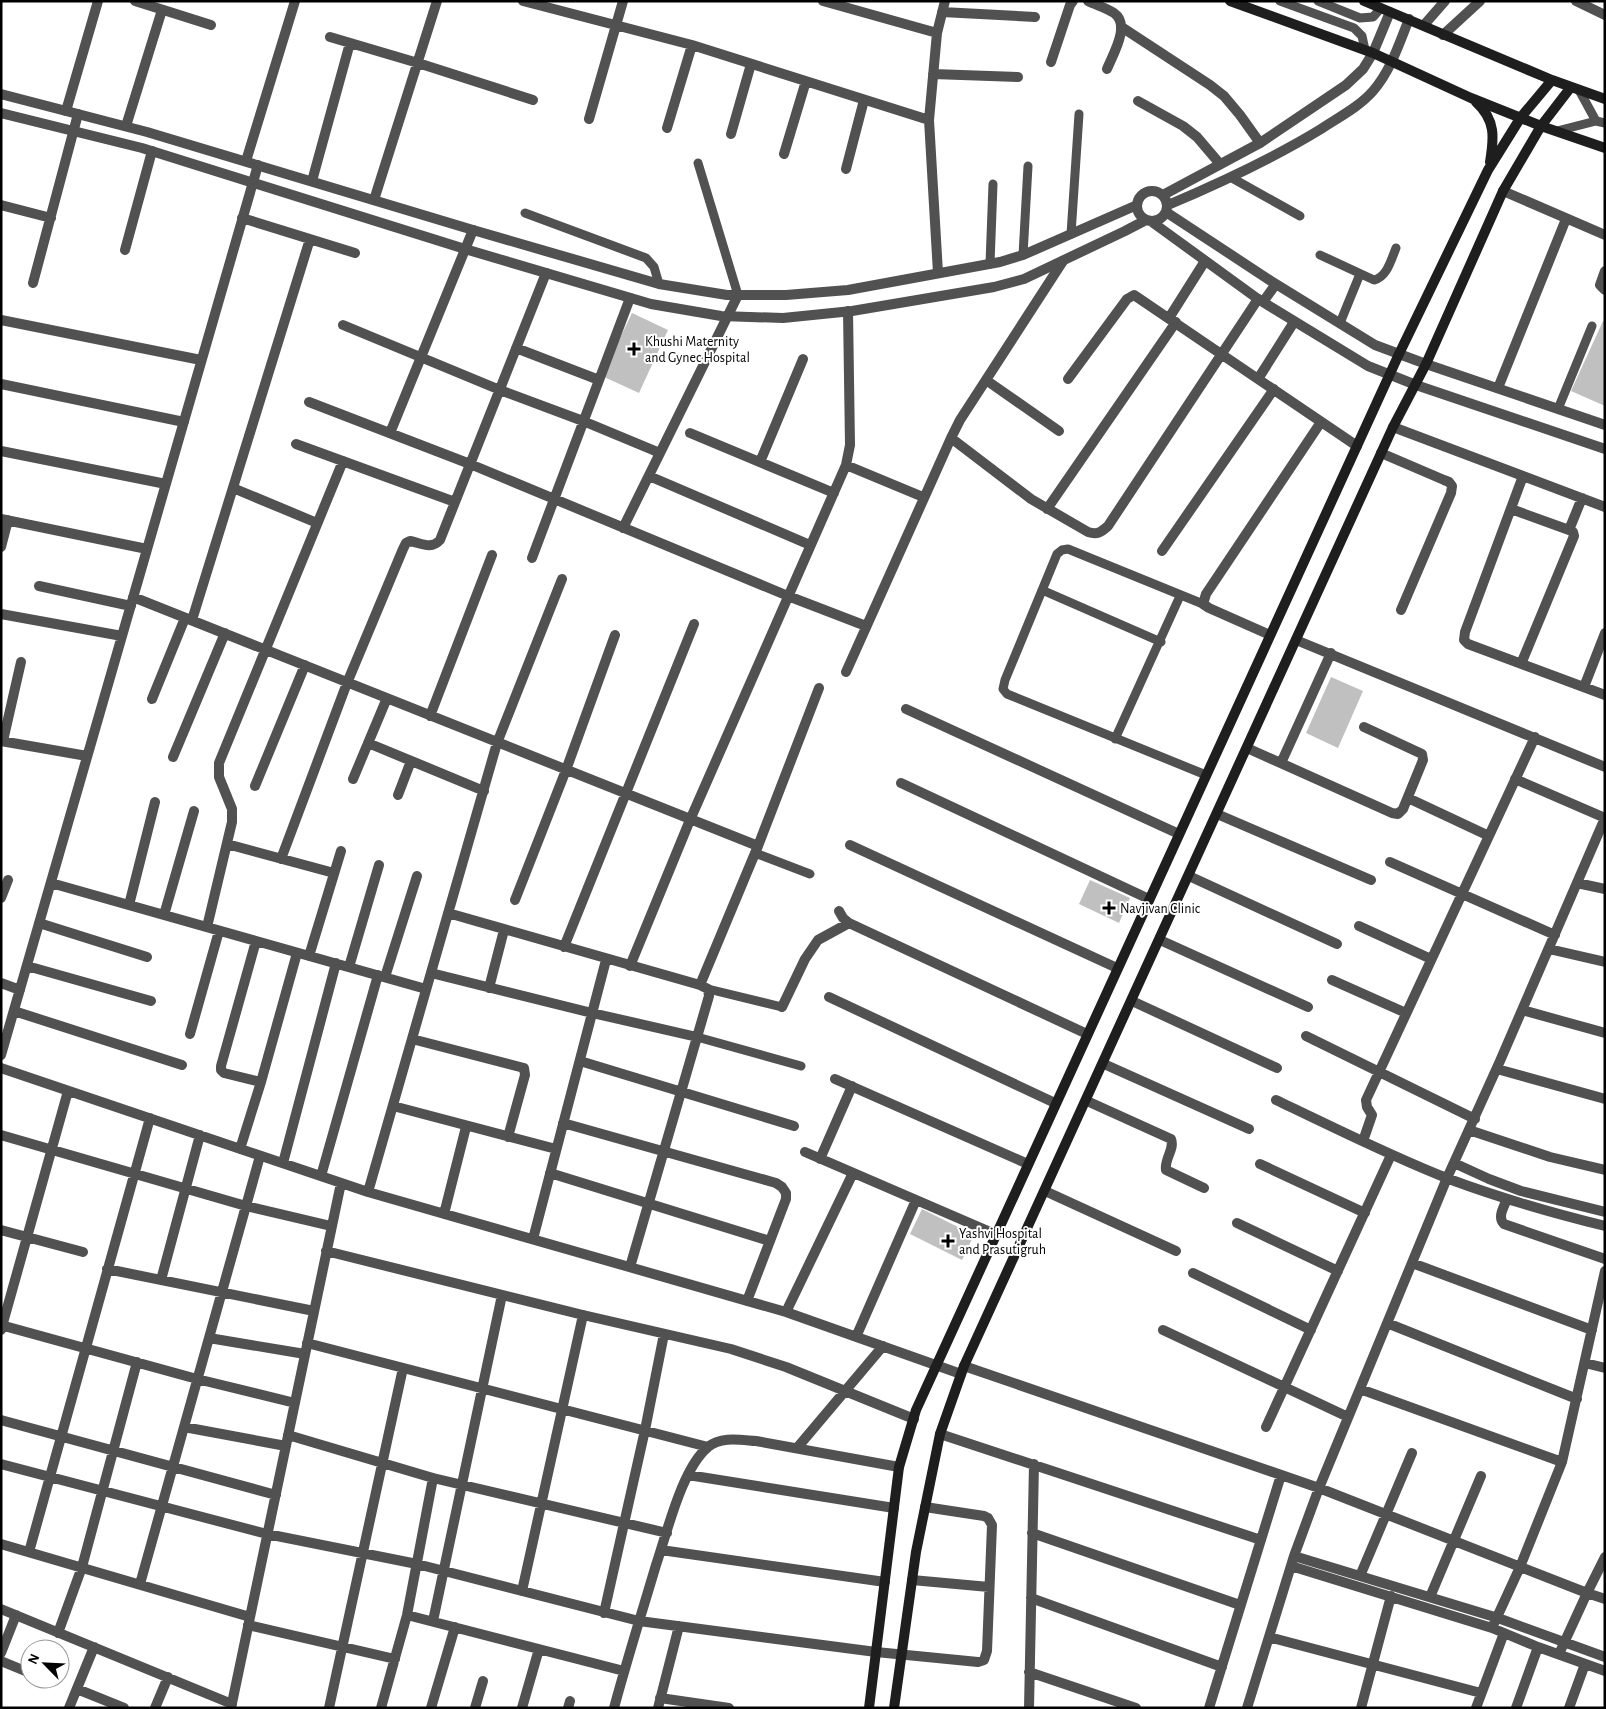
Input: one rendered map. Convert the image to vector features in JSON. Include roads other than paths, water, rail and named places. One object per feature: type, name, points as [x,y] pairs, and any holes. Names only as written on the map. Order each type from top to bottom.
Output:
[{"type":"main road","points":[[1230,1],[1369,52],[1471,98],[1540,126],[1605,148]]},
{"type":"main road","points":[[1364,1],[1552,80],[1605,99]]},
{"type":"main road","points":[[869,1708],[899,1467],[914,1419],[935,1365],[1399,354],[1488,170],[1521,118],[1552,80]]},
{"type":"main road","points":[[894,1708],[912,1580],[925,1507],[940,1434],[963,1370],[1382,453],[1426,364],[1503,192],[1540,126],[1575,89]]},
{"type":"main road","points":[[1471,98],[1483,109],[1491,123],[1494,139],[1488,170]]},
{"type":"street","points":[[66,111],[98,1]]},
{"type":"street","points":[[135,1],[211,25]]},
{"type":"street","points":[[246,162],[295,1]]},
{"type":"street","points":[[374,200],[437,1]]},
{"type":"street","points":[[523,1],[692,45],[929,120]]},
{"type":"street","points":[[589,119],[623,1]]},
{"type":"street","points":[[823,1],[937,33]]},
{"type":"street","points":[[938,273],[929,120],[937,33],[945,1]]},
{"type":"street","points":[[1051,62],[1073,1]]},
{"type":"street","points":[[1088,1],[1114,13],[1120,20],[1123,28],[1210,84],[1240,114],[1260,143]]},
{"type":"street","points":[[1424,25],[1445,1]]},
{"type":"street","points":[[1443,35],[1480,1]]},
{"type":"street","points":[[1576,1],[1605,15]]},
{"type":"street","points":[[126,126],[162,10]]},
{"type":"street","points":[[1163,195],[1260,143],[1346,85],[1363,69],[1386,10]]},
{"type":"street","points":[[942,12],[1035,18]]},
{"type":"street","points":[[1,113],[152,151],[464,249],[651,304],[728,316],[782,318],[848,311],[994,287],[1024,279],[1149,221],[1160,219],[1167,209],[1290,148],[1353,109],[1373,90],[1392,62],[1409,19]]},
{"type":"street","points":[[1107,69],[1123,28]]},
{"type":"street","points":[[330,37],[533,100]]},
{"type":"street","points":[[312,181],[350,43]]},
{"type":"street","points":[[667,128],[692,45]]},
{"type":"street","points":[[730,134],[751,64]]},
{"type":"street","points":[[933,74],[1018,77]]},
{"type":"street","points":[[784,154],[806,81]]},
{"type":"street","points":[[1,94],[126,126],[659,284],[738,295],[786,295],[848,290],[990,264],[1023,255],[1136,205],[1141,195],[1146,191],[1152,190],[1163,195],[1167,209],[1276,284],[1375,344],[1426,364],[1605,425]]},
{"type":"street","points":[[846,169],[864,100]]},
{"type":"street","points":[[1138,101],[1183,126],[1197,138],[1220,164]]},
{"type":"street","points":[[34,283],[78,114]]},
{"type":"street","points":[[125,250],[152,151]]},
{"type":"street","points":[[1,1055],[258,165]]},
{"type":"street","points":[[1503,192],[1605,235]]},
{"type":"street","points":[[1,205],[51,218]]},
{"type":"street","points":[[1136,205],[1140,217],[1149,221],[1261,301],[1368,366],[1416,385],[1605,449]]},
{"type":"street","points":[[242,218],[355,253]]},
{"type":"street","points":[[1498,388],[1566,219]]},
{"type":"street","points":[[390,434],[473,230]]},
{"type":"street","points":[[152,699],[188,619],[233,488],[310,239]]},
{"type":"street","points":[[846,672],[951,438],[1063,261]]},
{"type":"street","points":[[1047,509],[1172,320],[1205,261]]},
{"type":"street","points":[[1605,271],[1600,285],[1605,290]]},
{"type":"street","points":[[282,859],[347,683],[406,543],[410,541],[429,546],[435,545],[440,540],[546,273]]},
{"type":"street","points":[[951,438],[1047,509],[1088,532],[1096,534],[1102,532],[1108,526],[1222,354],[1276,284]]},
{"type":"street","points":[[623,528],[738,295]]},
{"type":"street","points":[[1068,379],[1131,295],[1138,297],[1357,446]]},
{"type":"street","points":[[532,558],[553,498],[630,298]]},
{"type":"street","points":[[630,966],[690,820],[846,465],[850,445],[848,311]]},
{"type":"street","points":[[1,320],[202,360]]},
{"type":"street","points":[[1258,379],[1294,322]]},
{"type":"street","points":[[343,325],[660,453]]},
{"type":"street","points":[[516,348],[599,380]]},
{"type":"street","points":[[760,462],[803,359]]},
{"type":"street","points":[[986,380],[1058,431]]},
{"type":"street","points":[[1,384],[184,422]]},
{"type":"street","points":[[1162,551],[1274,389]]},
{"type":"street","points":[[309,402],[470,464],[788,596],[866,626]]},
{"type":"street","points":[[1270,635],[1209,608],[1204,604],[1206,594],[1322,422]]},
{"type":"street","points":[[1394,427],[1605,507]]},
{"type":"street","points":[[690,433],[834,493]]},
{"type":"street","points":[[296,444],[455,502]]},
{"type":"street","points":[[1,451],[166,484]]},
{"type":"street","points":[[1382,453],[1449,482],[1452,486],[1451,493],[1401,610]]},
{"type":"street","points":[[207,927],[232,822],[232,809],[218,776],[219,763],[264,649],[343,461]]},
{"type":"street","points":[[846,465],[923,497]]},
{"type":"street","points":[[649,476],[810,546]]},
{"type":"street","points":[[1523,476],[1465,632],[1464,640],[1468,644],[1605,695]]},
{"type":"street","points":[[233,488],[317,523]]},
{"type":"street","points":[[1569,530],[1582,498]]},
{"type":"street","points":[[1510,509],[1569,530],[1573,532],[1574,536],[1521,664]]},
{"type":"street","points":[[1,547],[5,520],[147,549]]},
{"type":"street","points":[[430,716],[492,555]]},
{"type":"street","points":[[368,1192],[497,743],[562,579]]},
{"type":"street","points":[[39,586],[132,601],[188,619],[690,820],[756,849]]},
{"type":"street","points":[[1,614],[122,636]]},
{"type":"street","points":[[564,947],[627,795],[694,624]]},
{"type":"street","points":[[173,757],[224,633]]},
{"type":"street","points":[[1584,687],[1605,633]]},
{"type":"street","points":[[515,900],[566,770],[615,635]]},
{"type":"street","points":[[1296,640],[1605,767]]},
{"type":"street","points":[[1281,763],[1331,653]]},
{"type":"street","points":[[21,662],[2,741],[87,756]]},
{"type":"street","points":[[254,786],[304,665]]},
{"type":"street","points":[[704,987],[819,688]]},
{"type":"street","points":[[353,778],[386,698]]},
{"type":"street","points":[[906,709],[1179,834]]},
{"type":"street","points":[[1247,748],[1398,814],[1403,809],[1408,798],[1423,760],[1422,754],[1364,727]]},
{"type":"street","points":[[1363,1141],[1372,1115],[1367,1107],[1366,1100],[1534,738]]},
{"type":"street","points":[[368,743],[484,791]]},
{"type":"street","points":[[398,794],[411,761]]},
{"type":"street","points":[[1247,1708],[1268,1637],[1319,1488],[1447,1178],[1475,1118],[1604,820],[1515,779]]},
{"type":"street","points":[[901,783],[1149,899]]},
{"type":"street","points":[[1408,798],[1489,836]]},
{"type":"street","points":[[128,905],[155,802]]},
{"type":"street","points":[[164,915],[194,811]]},
{"type":"street","points":[[1217,814],[1371,880]]},
{"type":"street","points":[[227,844],[334,872]]},
{"type":"street","points":[[850,845],[1117,968]]},
{"type":"street","points":[[308,956],[341,851]]},
{"type":"street","points":[[1390,862],[1555,935]]},
{"type":"street","points":[[350,967],[379,865]]},
{"type":"street","points":[[321,1176],[382,976],[417,876]]},
{"type":"street","points":[[1189,876],[1337,944]]},
{"type":"street","points":[[1,898],[8,880]]},
{"type":"street","points":[[51,883],[426,989]]},
{"type":"street","points":[[1577,883],[1605,889]]},
{"type":"street","points":[[839,911],[849,923],[1087,1034]]},
{"type":"street","points":[[448,914],[704,987],[709,996],[630,1267]]},
{"type":"street","points":[[39,923],[147,957]]},
{"type":"street","points":[[782,1007],[805,959],[818,940],[849,923]]},
{"type":"street","points":[[1359,926],[1432,959]]},
{"type":"street","points":[[489,988],[504,930]]},
{"type":"street","points":[[190,1034],[220,931]]},
{"type":"street","points":[[1160,940],[1308,1007]]},
{"type":"street","points":[[256,941],[221,1070],[224,1073],[262,1082]]},
{"type":"street","points":[[1549,949],[1605,962]]},
{"type":"street","points":[[240,1149],[262,1082],[297,952]]},
{"type":"street","points":[[533,1239],[606,960]]},
{"type":"street","points":[[282,1163],[336,964]]},
{"type":"street","points":[[27,966],[152,1002]]},
{"type":"street","points":[[431,973],[697,1037]]},
{"type":"street","points":[[1332,980],[1406,1013]]},
{"type":"street","points":[[1,984],[20,990]]},
{"type":"street","points":[[829,997],[1055,1103]]},
{"type":"street","points":[[1132,1001],[1277,1068]]},
{"type":"street","points":[[1522,1010],[1605,1034]]},
{"type":"street","points":[[14,1011],[182,1065]]},
{"type":"street","points":[[1306,1036],[1475,1118]]},
{"type":"street","points":[[412,1039],[524,1068],[525,1075],[508,1137]]},
{"type":"street","points":[[580,1061],[794,1126]]},
{"type":"street","points":[[1104,1064],[1250,1129]]},
{"type":"street","points":[[1,1068],[368,1192],[786,1312],[935,1365],[963,1370],[1281,1475],[1605,1599]]},
{"type":"street","points":[[1496,1069],[1605,1099]]},
{"type":"street","points":[[834,1078],[1028,1164]]},
{"type":"street","points":[[820,1159],[852,1086]]},
{"type":"street","points":[[68,1091],[2,1327],[295,1403]]},
{"type":"street","points":[[1276,1100],[1391,1155],[1447,1178],[1507,1199],[1605,1226]]},
{"type":"street","points":[[1087,1101],[1170,1139],[1172,1146],[1164,1166],[1166,1170],[1204,1188]]},
{"type":"street","points":[[393,1106],[556,1149]]},
{"type":"street","points":[[29,1552],[150,1118]]},
{"type":"street","points":[[563,1123],[776,1183],[782,1187],[786,1193],[786,1199],[747,1301]]},
{"type":"street","points":[[444,1214],[466,1126]]},
{"type":"street","points":[[1469,1130],[1550,1157],[1605,1170]]},
{"type":"street","points":[[1,1135],[246,1206],[332,1226]]},
{"type":"street","points":[[161,1280],[200,1135]]},
{"type":"street","points":[[805,1152],[995,1234]]},
{"type":"street","points":[[1266,1427],[1391,1155]]},
{"type":"street","points":[[140,1584],[260,1156]]},
{"type":"street","points":[[1454,1163],[1521,1191],[1605,1212]]},
{"type":"street","points":[[1260,1164],[1365,1213]]},
{"type":"street","points":[[550,1173],[770,1241]]},
{"type":"street","points":[[786,1312],[853,1173]]},
{"type":"street","points":[[1,1609],[168,1677],[232,1706],[341,1183]]},
{"type":"street","points":[[1046,1191],[1176,1251]]},
{"type":"street","points":[[1507,1199],[1500,1217],[1504,1224],[1605,1259]]},
{"type":"street","points":[[856,1337],[916,1200]]},
{"type":"street","points":[[1237,1223],[1338,1270]]},
{"type":"street","points":[[1,1230],[83,1252]]},
{"type":"street","points":[[326,1251],[584,1315],[731,1349],[786,1367],[914,1419]]},
{"type":"street","points":[[1412,1263],[1592,1330]]},
{"type":"street","points":[[107,1269],[314,1311]]},
{"type":"street","points":[[1492,1628],[1520,1567],[1562,1462],[1605,1271]]},
{"type":"street","points":[[1193,1273],[1311,1330]]},
{"type":"street","points":[[433,1621],[502,1295]]},
{"type":"street","points":[[522,1591],[540,1503],[584,1315]]},
{"type":"street","points":[[1387,1323],[1577,1399]]},
{"type":"street","points":[[1163,1330],[1348,1417]]},
{"type":"street","points":[[604,1612],[645,1430],[664,1334]]},
{"type":"street","points":[[209,1338],[305,1354]]},
{"type":"street","points":[[307,1343],[708,1447]]},
{"type":"street","points":[[797,1448],[883,1346]]},
{"type":"street","points":[[58,1633],[82,1567],[137,1362]]},
{"type":"street","points":[[1585,1363],[1605,1368]]},
{"type":"street","points":[[329,1708],[403,1368]]},
{"type":"street","points":[[1360,1389],[1562,1462]]},
{"type":"street","points":[[1,1420],[276,1495]]},
{"type":"street","points":[[184,1427],[286,1446]]},
{"type":"street","points":[[940,1434],[1261,1540]]},
{"type":"street","points":[[288,1435],[433,1478],[667,1533]]},
{"type":"street","points":[[614,1708],[667,1533],[688,1475],[699,1457],[708,1447],[718,1442],[735,1439],[797,1448],[899,1467]]},
{"type":"street","points":[[1360,1576],[1412,1453]]},
{"type":"street","points":[[1,1464],[267,1534],[417,1564],[639,1621],[876,1652],[978,1662],[984,1660],[987,1652],[991,1520],[984,1516],[925,1507]]},
{"type":"street","points":[[1029,1708],[1034,1464]]},
{"type":"street","points":[[688,1475],[894,1508]]},
{"type":"street","points":[[1209,1708],[1281,1475]]},
{"type":"street","points":[[1430,1597],[1482,1476]]},
{"type":"street","points":[[381,1708],[407,1615],[433,1478]]},
{"type":"street","points":[[1032,1533],[1240,1605]]},
{"type":"street","points":[[1,1544],[140,1584],[249,1621],[395,1659]]},
{"type":"street","points":[[661,1550],[885,1582]]},
{"type":"street","points":[[1559,1654],[1563,1642],[1605,1557]]},
{"type":"street","points":[[1293,1561],[1360,1576],[1430,1597],[1498,1618],[1605,1657]]},
{"type":"street","points":[[1293,1561],[1391,1596],[1492,1628],[1538,1647],[1605,1670]]},
{"type":"street","points":[[912,1580],[989,1587]]},
{"type":"street","points":[[1361,1708],[1391,1596]]},
{"type":"street","points":[[1031,1598],[1222,1667]]},
{"type":"street","points":[[407,1615],[624,1671]]},
{"type":"street","points":[[1,1653],[16,1616]]},
{"type":"street","points":[[678,1626],[659,1703],[730,1708]]},
{"type":"street","points":[[432,1708],[455,1627]]},
{"type":"street","points":[[1476,1708],[1504,1633]]},
{"type":"street","points":[[1268,1637],[1481,1693]]},
{"type":"street","points":[[69,1708],[94,1647]]},
{"type":"street","points":[[1516,1708],[1538,1647]]},
{"type":"street","points":[[522,1708],[539,1649]]},
{"type":"street","points":[[1,1661],[20,1669]]},
{"type":"street","points":[[1570,1708],[1585,1664]]},
{"type":"street","points":[[1029,1672],[1136,1708]]},
{"type":"street","points":[[156,1708],[168,1677]]},
{"type":"street","points":[[475,1708],[483,1680]]},
{"type":"street","points":[[77,1688],[124,1708]]},
{"type":"lane","points":[[1280,1],[1354,28],[1362,36],[1369,52]]},
{"type":"lane","points":[[1318,1],[1360,18],[1373,17],[1386,10]]},
{"type":"lane","points":[[1557,131],[1601,122],[1575,89]]},
{"type":"lane","points":[[1072,234],[1079,114]]},
{"type":"lane","points":[[698,163],[738,295]]},
{"type":"lane","points":[[1023,255],[1028,166]]},
{"type":"lane","points":[[1232,178],[1300,216]]},
{"type":"lane","points":[[990,264],[994,184]]},
{"type":"lane","points":[[525,213],[646,258],[654,267],[659,284]]},
{"type":"lane","points":[[1320,254],[1374,280],[1380,279],[1396,248]]},
{"type":"lane","points":[[1340,323],[1360,274]]},
{"type":"lane","points":[[1558,409],[1592,326]]},
{"type":"lane","points":[[1204,604],[1180,596],[1068,549],[1062,550],[1057,554],[1003,689],[1007,694],[1206,775]]},
{"type":"lane","points":[[1042,590],[1161,642]]},
{"type":"lane","points":[[1115,739],[1161,642],[1180,596]]},
{"type":"lane","points":[[756,849],[810,874]]},
{"type":"lane","points":[[704,987],[782,1007]]},
{"type":"lane","points":[[697,1037],[802,1066]]},
{"type":"place","name":"Khushi Maternity and Gynec Hospital","points":[[634,349]]},
{"type":"place","name":"Navjivan Clinic","points":[[1109,908]]},
{"type":"place","name":"Yashvi Hospital and Prasutigruh","points":[[948,1241]]}]
